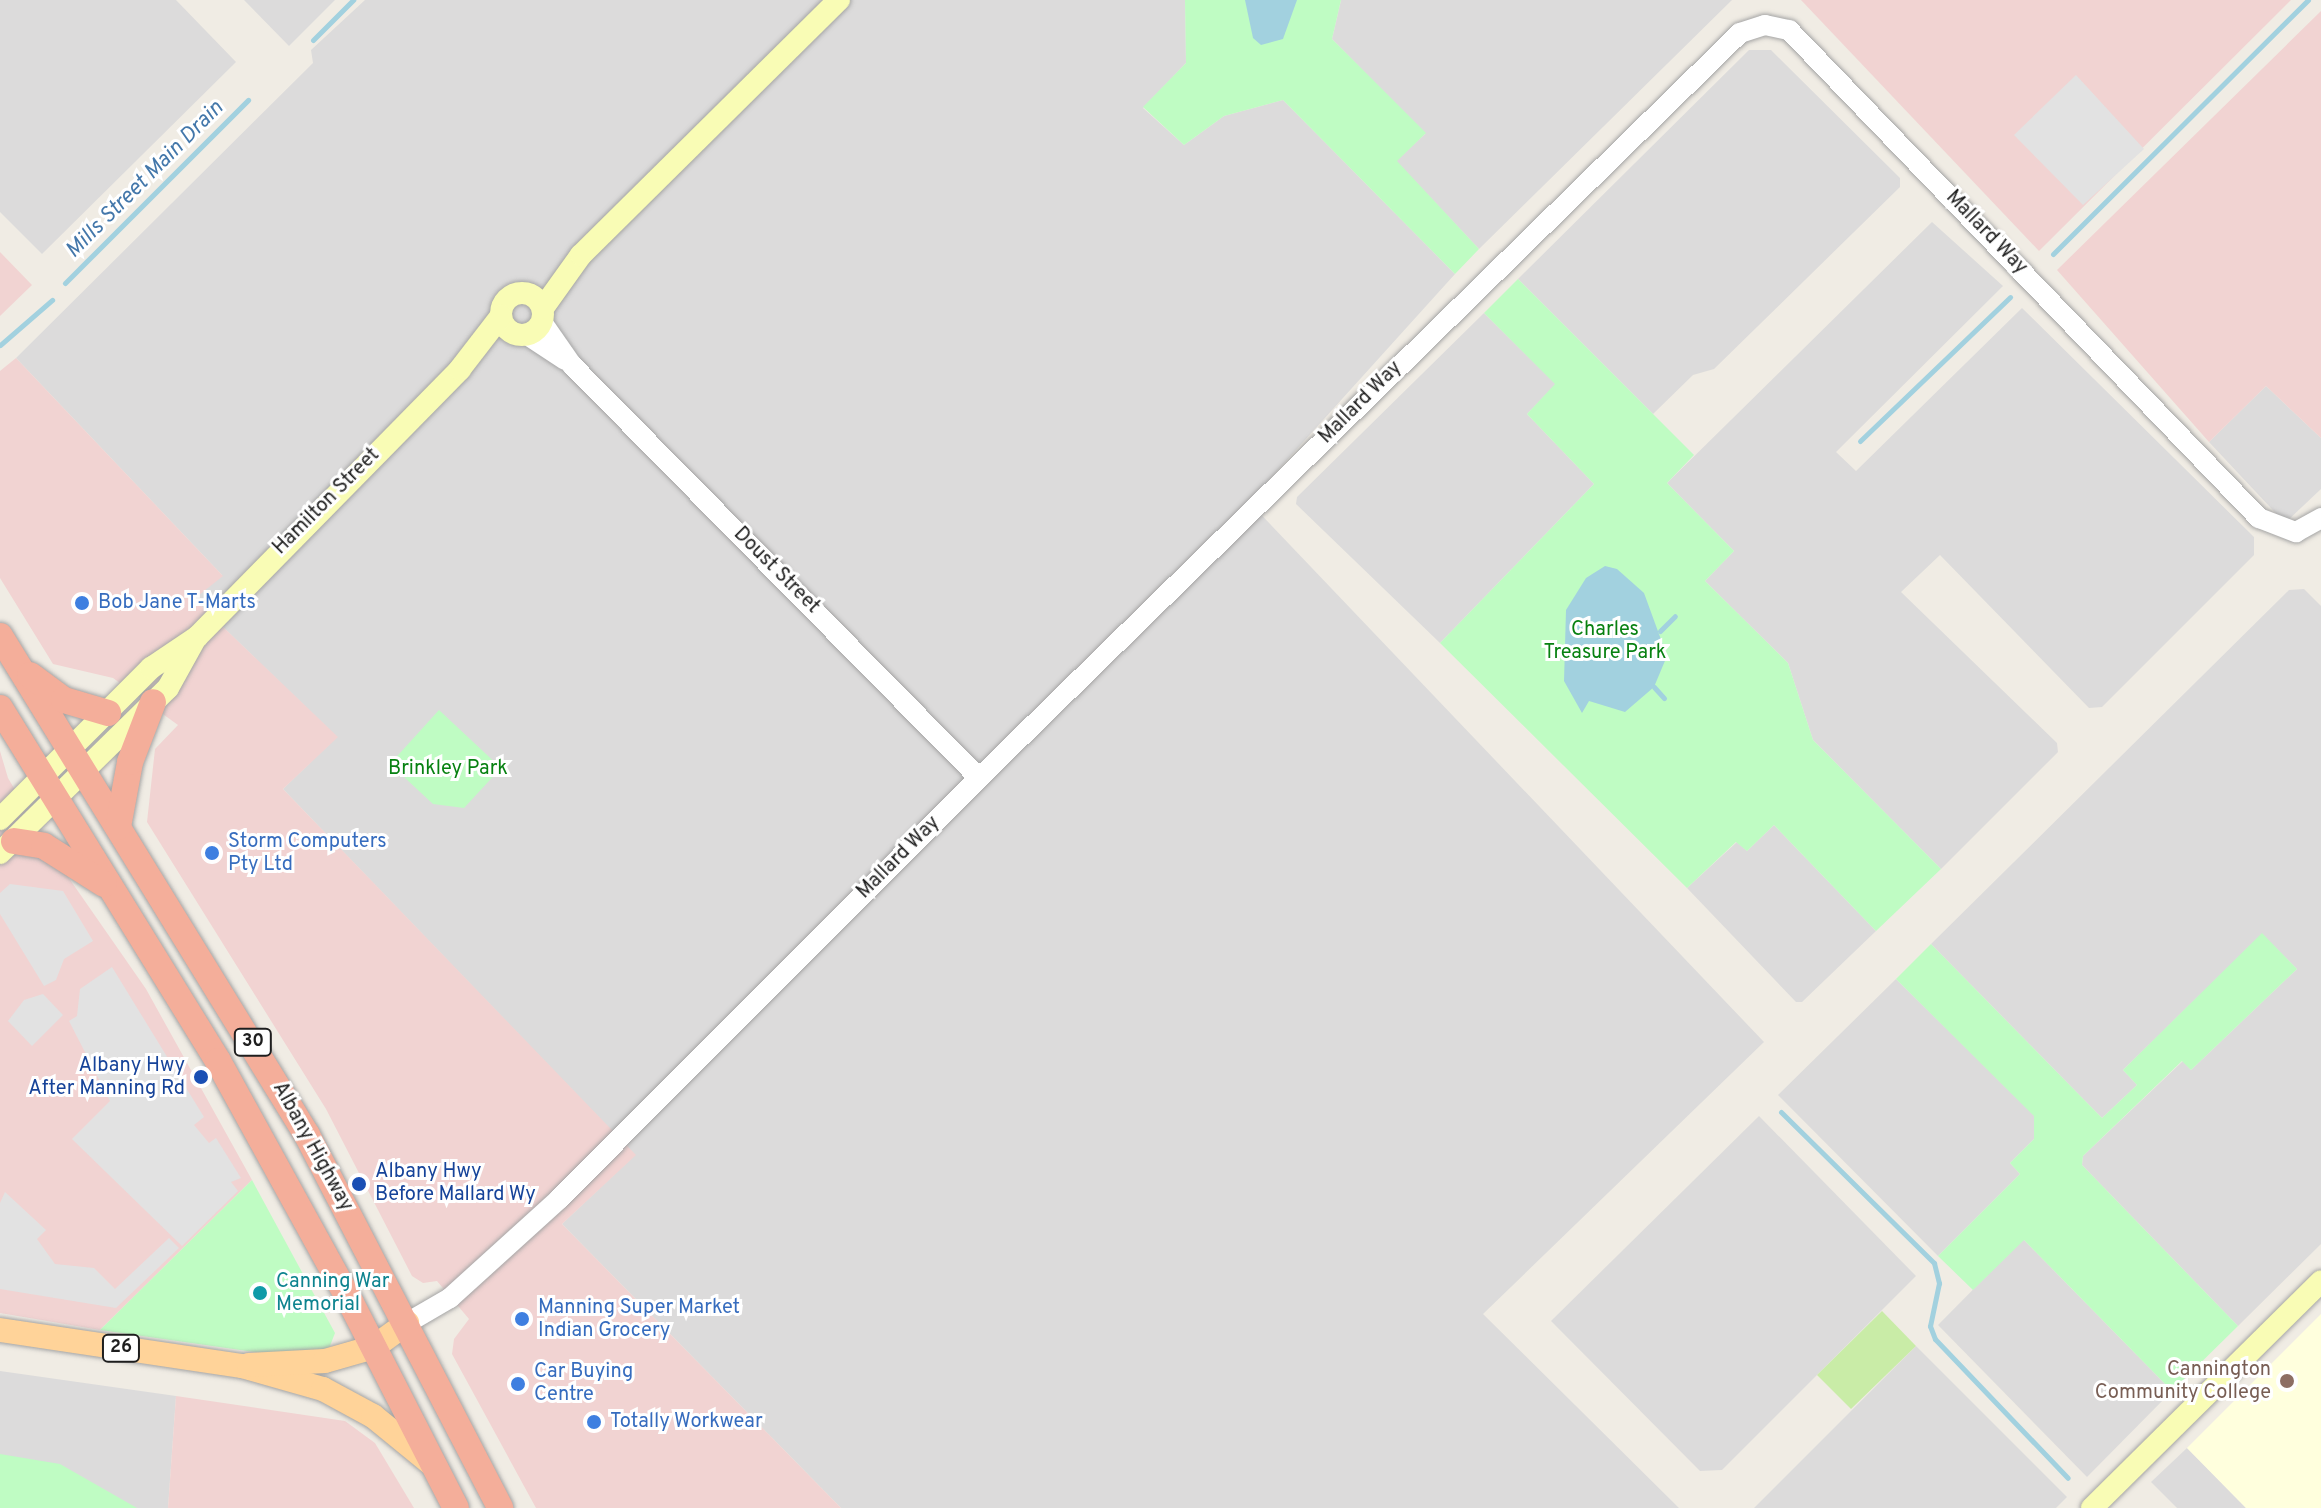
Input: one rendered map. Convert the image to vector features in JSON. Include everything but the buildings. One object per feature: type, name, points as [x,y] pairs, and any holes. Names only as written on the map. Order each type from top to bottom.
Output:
[{"type":"highway","name":"Albany Highway","points":[[0,636],[307,1135],[407,1323],[500,1508]]},
{"type":"highway","points":[[20,668],[64,700],[108,713]]},
{"type":"highway","points":[[118,827],[130,762],[153,702]]},
{"type":"highway","name":"Albany Highway","points":[[0,708],[218,1061],[374,1347],[456,1508]]},
{"type":"highway","points":[[5,838],[44,846],[111,888]]},
{"type":"main road","name":"Hamilton Street","points":[[460,369],[531,319],[581,255],[839,0]]},
{"type":"main road","name":"Hamilton Street","points":[[5,838],[42,776],[151,668],[197,637],[460,369],[501,316],[510,297],[531,319]]},
{"type":"main road","points":[[501,316],[507,329],[531,319]]},
{"type":"main road","name":"Hamilton Street","points":[[5,838],[57,801],[168,688],[197,637]]},
{"type":"main road","points":[[2092,1508],[2321,1281]]},
{"type":"main road","name":"26","points":[[242,1366],[325,1361],[374,1347],[407,1323]]},
{"type":"main road","name":"26","points":[[0,1330],[242,1366],[323,1389],[355,1404],[435,1466]]},
{"type":"street","name":"Mallard Way","points":[[407,1323],[450,1298],[559,1199],[979,778],[1740,33],[1765,25],[1789,30],[2259,518],[2296,532],[2321,518]]},
{"type":"street","name":"Doust Street","points":[[531,319],[572,365],[979,778]]},
{"type":"shaded area","points":[[0,0],[176,0],[236,62],[42,254],[0,212]]},
{"type":"shaded area","points":[[244,0],[335,0],[289,46]]},
{"type":"shaded area","points":[[365,0],[1185,0],[1186,63],[1143,108],[1184,145],[1224,116],[1283,100],[1455,274],[1249,502],[1764,1042],[1483,1314],[1679,1508],[841,1508],[562,1224],[635,1155],[283,789],[337,737],[193,598],[222,575],[16,358],[313,63],[311,50]]},
{"type":"shaded area","points":[[1341,0],[1732,0],[1479,249],[1396,161],[1425,134],[1332,39]]},
{"type":"shaded area","points":[[1801,0],[2291,0],[2039,251]]},
{"type":"shaded area","points":[[2321,11],[2321,438],[2266,386],[2209,442],[2057,270]]},
{"type":"shaded area","points":[[1749,50],[1771,50],[1900,178],[1900,187],[1714,369],[1693,375],[1653,414],[1518,279]]},
{"type":"shaded area","points":[[2076,75],[2144,149],[2083,205],[2014,135]]},
{"type":"shaded area","points":[[1932,222],[2003,286],[1836,452],[1856,471],[2022,308],[2254,537],[2254,555],[2102,707],[2089,708],[1940,555],[1901,592],[2057,743],[2058,752],[1941,869],[1813,740],[1788,663],[1705,581],[1734,551],[1667,483]]},
{"type":"shaded area","points":[[0,252],[32,285],[0,316]]},
{"type":"shaded area","points":[[1484,313],[1556,384],[1527,414],[1594,484],[1440,643],[1296,504],[1297,497]]},
{"type":"shaded area","points":[[16,358],[223,576],[194,599],[338,737],[283,789],[636,1155],[562,1224],[841,1508],[536,1508],[452,1354],[454,1339],[469,1319],[437,1281],[423,1283],[412,1276],[326,1109],[147,822],[155,749],[178,725],[113,678],[53,664],[0,578],[0,371]]},
{"type":"shaded area","points":[[2266,386],[2321,438],[2321,489],[2285,523],[2209,442]]},
{"type":"shaded area","points":[[2304,589],[2321,606],[2321,1244],[2238,1326],[2082,1165],[2083,1156],[2183,1061],[2191,1070],[2297,969],[2262,934],[2123,1070],[2137,1085],[2102,1118],[1931,944],[2289,590]]},
{"type":"shaded area","points":[[0,751],[8,778],[57,861],[146,989],[252,1180],[100,1330],[0,1313]]},
{"type":"shaded area","points":[[1774,825],[1876,931],[1802,1002],[1796,1002],[1687,888],[1737,842],[1747,851]]},
{"type":"shaded area","points":[[10,884],[63,891],[93,941],[64,959],[56,980],[44,986],[0,914],[0,893]]},
{"type":"shaded area","points":[[112,967],[204,1117],[194,1125],[209,1143],[216,1138],[241,1178],[231,1182],[238,1191],[182,1246],[72,1139],[110,1101],[69,1021],[77,1016],[80,989]]},
{"type":"shaded area","points":[[1896,979],[2034,1115],[2034,1139],[2010,1163],[2020,1174],[1938,1256],[1778,1095]]},
{"type":"shaded area","points":[[43,994],[63,1015],[32,1046],[8,1021],[24,1000]]},
{"type":"shaded area","points":[[1759,1116],[1916,1276],[1722,1470],[1700,1471],[1551,1321]]},
{"type":"shaded area","points":[[5,1192],[46,1230],[37,1239],[55,1264],[94,1268],[115,1289],[169,1238],[179,1248],[116,1308],[0,1289],[0,1203]]},
{"type":"shaded area","points":[[2023,1239],[2172,1391],[2087,1477],[1938,1325]]},
{"type":"shaded area","name":"Cannington Community College","points":[[2321,1314],[2321,1508],[2246,1508],[2187,1448]]},
{"type":"shaded area","points":[[1916,1346],[2067,1497],[2056,1508],[1754,1508]]},
{"type":"shaded area","points":[[0,1371],[176,1396],[168,1508],[136,1508],[0,1459]]},
{"type":"shaded area","points":[[176,1396],[345,1421],[375,1443],[414,1508],[168,1508]]},
{"type":"shaded area","points":[[2187,1448],[2246,1508],[2177,1508],[2151,1482]]},
{"type":"green space","points":[[1185,0],[1341,0],[1332,39],[1426,133],[1397,161],[1479,249],[1455,274],[1283,100],[1224,116],[1184,145],[1143,107],[1186,63]]},
{"type":"green space","name":"Charles Treasure Park","points":[[1518,279],[1694,455],[1667,483],[1734,551],[1705,581],[1788,663],[1813,740],[1941,869],[1876,931],[1774,825],[1747,851],[1736,842],[1687,888],[1440,643],[1594,484],[1527,414],[1555,384],[1484,313]]},
{"type":"green space","name":"Brinkley Park","points":[[439,710],[501,768],[464,808],[433,804],[390,764]]},
{"type":"green space","points":[[2262,933],[2297,969],[2191,1070],[2182,1061],[2083,1156],[2082,1165],[2238,1326],[2172,1391],[2024,1240],[1973,1290],[1938,1256],[2020,1174],[2010,1163],[2034,1139],[2034,1116],[1896,979],[1931,944],[2102,1118],[2137,1085],[2123,1070]]},
{"type":"green space","points":[[252,1180],[335,1333],[328,1351],[262,1353],[100,1330]]},
{"type":"green space","points":[[1882,1311],[1916,1346],[1851,1409],[1817,1375]]},
{"type":"green space","points":[[0,1454],[60,1464],[137,1508],[0,1508]]},
{"type":"water","points":[[1245,0],[1297,0],[1283,39],[1261,45],[1253,38]]},
{"type":"water","points":[[1605,566],[1617,569],[1644,593],[1667,656],[1654,687],[1625,712],[1589,701],[1582,713],[1564,681],[1566,610],[1586,578]]},
{"type":"waterway","name":"Mills Street Main Drain","points":[[313,40],[353,0]]},
{"type":"waterway","points":[[2053,254],[2308,0]]},
{"type":"waterway","name":"Mills Street Main Drain","points":[[65,283],[248,100]]},
{"type":"waterway","points":[[1860,441],[2010,297]]},
{"type":"waterway","points":[[0,345],[52,300]]},
{"type":"waterway","points":[[1660,631],[1675,616]]},
{"type":"waterway","points":[[1654,687],[1664,698]]},
{"type":"waterway","points":[[1781,1112],[1934,1263],[1939,1283],[1930,1326],[1935,1339],[2068,1478]]},
{"type":"place","name":"Bob Jane T-Marts","points":[[82,603]]},
{"type":"place","name":"Storm Computers Pty Ltd","points":[[212,853]]},
{"type":"place","name":"Albany Hwy After Manning Rd","points":[[201,1077]]},
{"type":"place","name":"Albany Hwy Before Mallard Wy","points":[[359,1184]]},
{"type":"place","name":"Canning War Memorial","points":[[260,1293]]},
{"type":"place","name":"Manning Super Market Indian Grocery","points":[[522,1319]]},
{"type":"place","name":"Cannington Community College","points":[[2287,1381]]},
{"type":"place","name":"Car Buying Centre","points":[[518,1384]]},
{"type":"place","name":"Totally Workwear","points":[[594,1422]]}]
